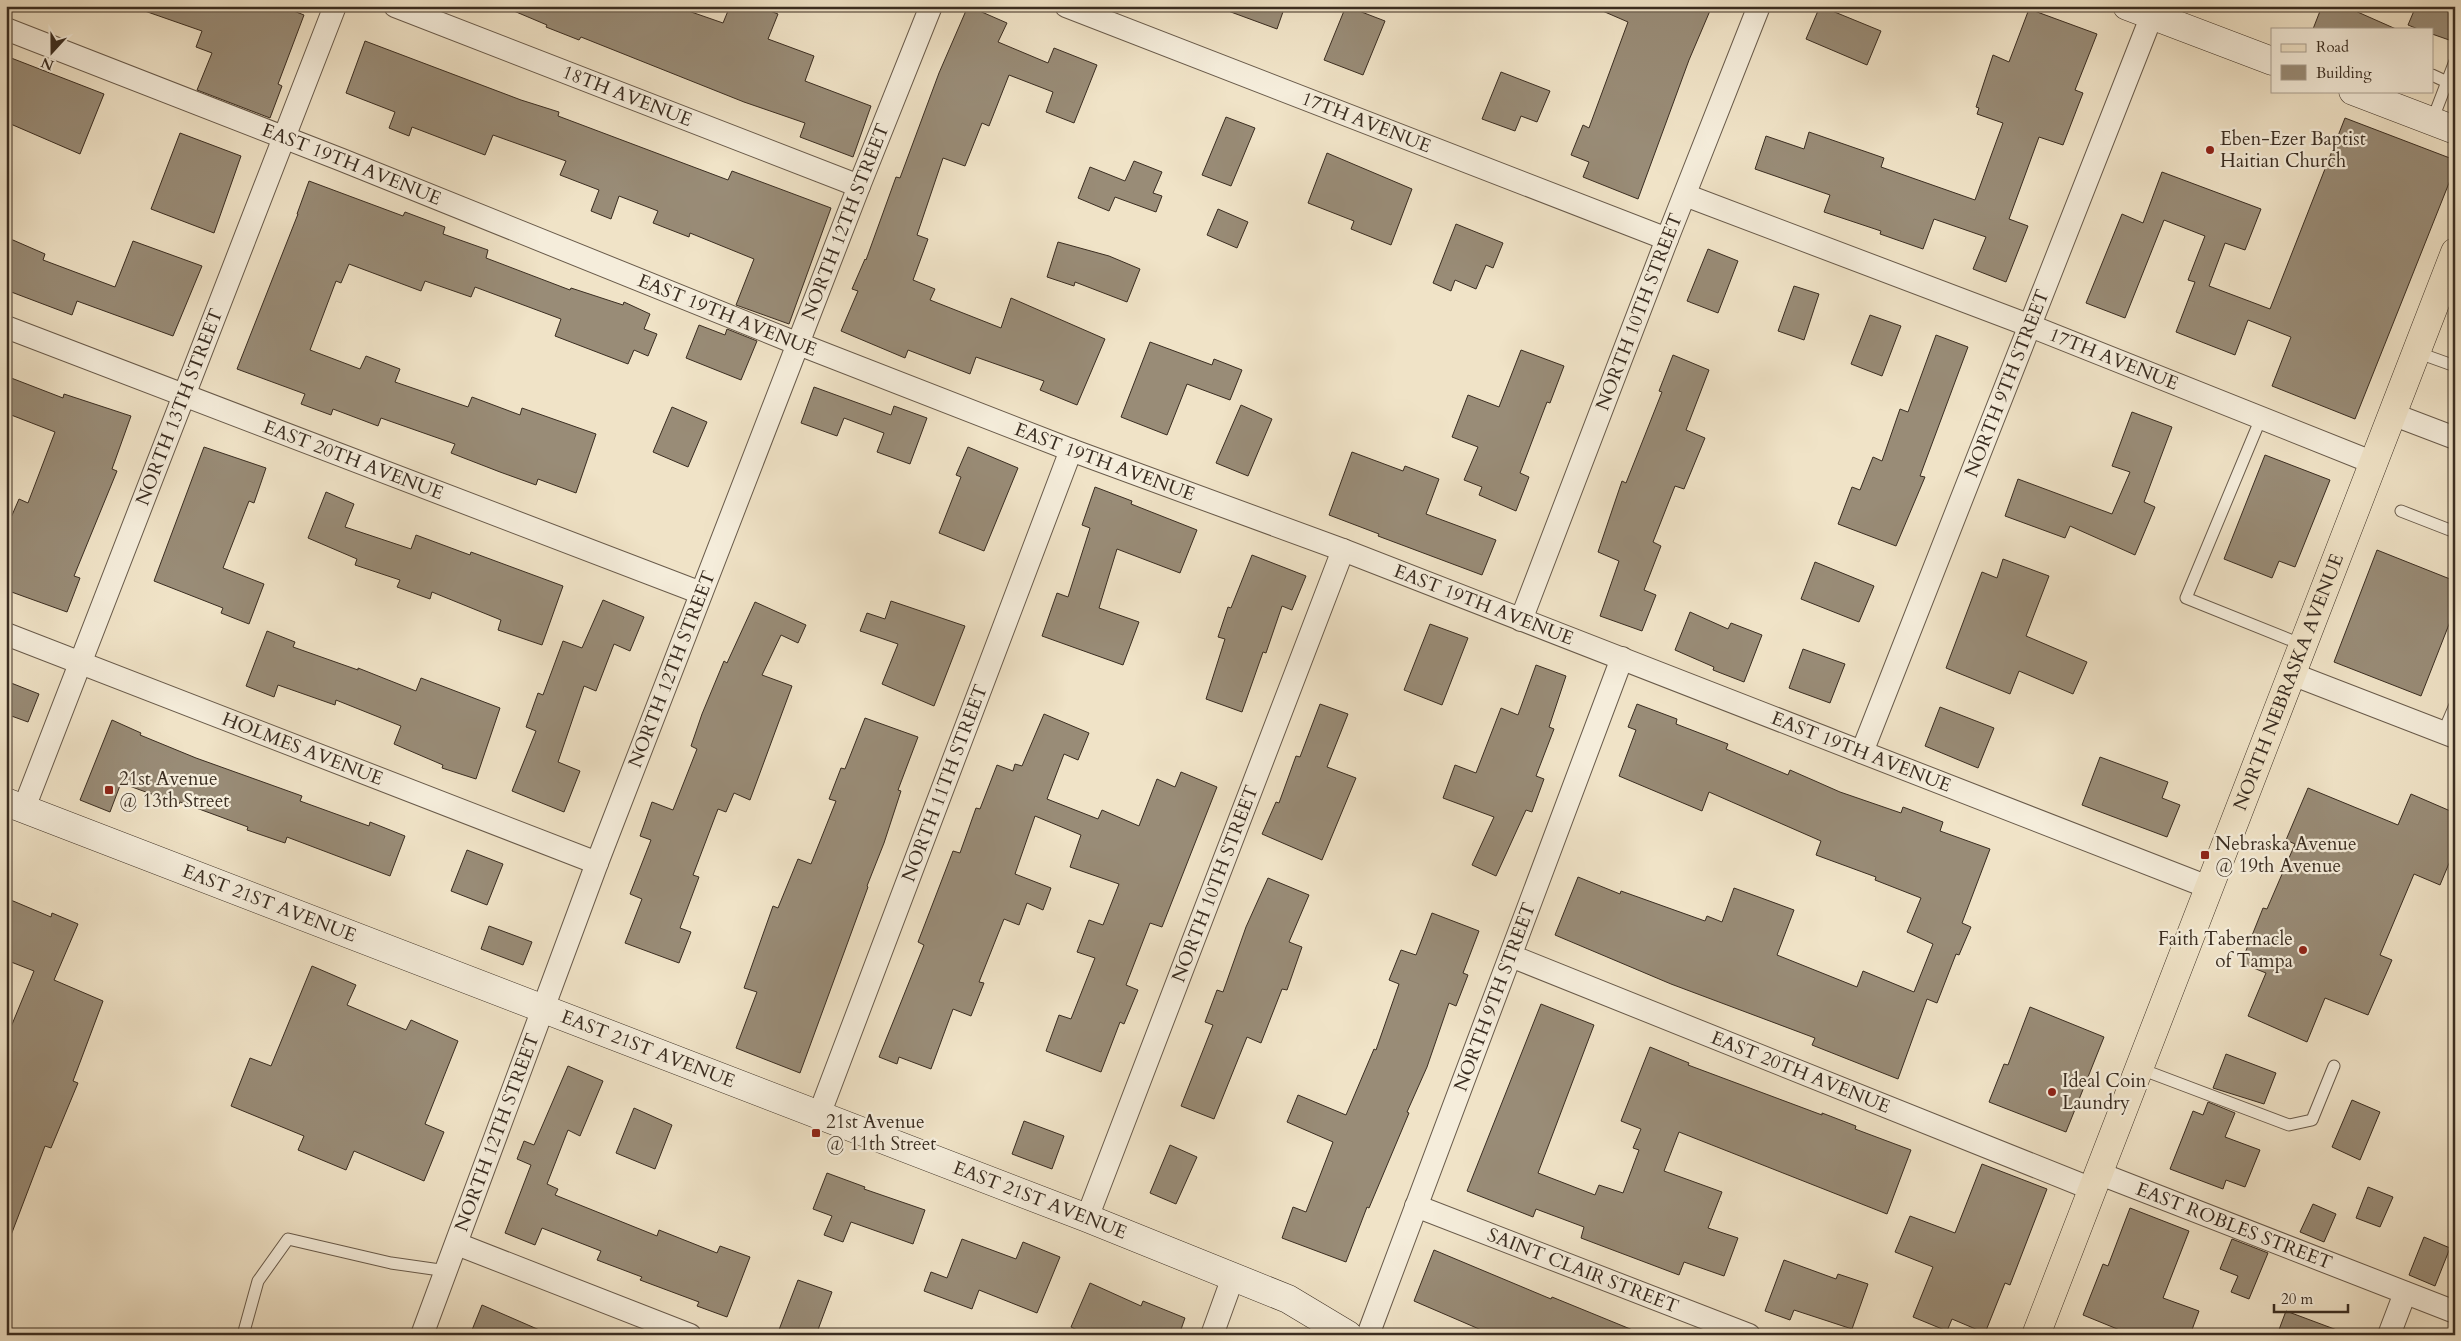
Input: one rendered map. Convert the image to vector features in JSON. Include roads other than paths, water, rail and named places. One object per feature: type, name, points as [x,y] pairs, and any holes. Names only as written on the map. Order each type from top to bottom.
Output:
[{"type":"main road","name":"NORTH NEBRASKA AVENUE","points":[[2036,1335],[2455,252]]},
{"type":"street","name":"NORTH 13TH STREET","points":[[15,805],[82,663],[335,6]]},
{"type":"street","name":"18TH AVENUE","points":[[395,6],[859,186]]},
{"type":"street","name":"NORTH 12TH STREET","points":[[422,1335],[597,863],[859,186],[931,6]]},
{"type":"street","name":"17TH AVENUE","points":[[1066,6],[1667,239]]},
{"type":"street","name":"NORTH 10TH STREET","points":[[1522,620],[1667,239],[1760,6]]},
{"type":"street","points":[[2139,11],[2271,61]]},
{"type":"street","name":"NORTH 9TH STREET","points":[[1862,752],[2028,325],[2139,11]]},
{"type":"street","name":"EAST 19TH AVENUE","points":[[6,29],[285,138],[798,344],[1071,450],[1343,550],[2208,887]]},
{"type":"street","points":[[2359,92],[2381,96],[2443,125]]},
{"type":"street","name":"17TH AVENUE","points":[[1685,195],[2028,325],[2374,463]]},
{"type":"street","name":"EAST 20TH AVENUE","points":[[6,327],[701,593]]},
{"type":"street","points":[[2392,414],[2455,438]]},
{"type":"street","name":"NORTH 11TH STREET","points":[[819,1115],[1071,450]]},
{"type":"street","name":"NORTH 10TH STREET","points":[[1087,1218],[1343,550]]},
{"type":"street","name":"HOLMES AVENUE","points":[[6,634],[597,863]]},
{"type":"street","name":"NORTH 9TH STREET","points":[[1368,1335],[1622,658]]},
{"type":"street","points":[[2292,674],[2449,735]]},
{"type":"street","name":"EAST 21ST AVENUE","points":[[15,805],[1087,1218],[1288,1299],[1348,1335]]},
{"type":"street","name":"EAST 20TH AVENUE","points":[[1511,956],[2095,1181]]},
{"type":"street","name":"EAST ROBLES STREET","points":[[2095,1181],[2455,1312]]},
{"type":"street","name":"SAINT CLAIR STREET","points":[[1416,1206],[1749,1335]]},
{"type":"street","points":[[456,1244],[690,1335]]},
{"type":"street","points":[[1212,1335],[1233,1277]]},
{"type":"street","points":[[2389,1335],[2404,1293]]},
{"type":"lane","points":[[2443,125],[2447,82],[2455,62]]},
{"type":"lane","points":[[2434,76],[2447,82]]},
{"type":"lane","points":[[2416,352],[2455,366]]},
{"type":"lane","points":[[2261,418],[2186,598],[2303,645]]},
{"type":"lane","points":[[2401,511],[2455,532]]},
{"type":"lane","points":[[2449,735],[2455,705]]},
{"type":"lane","points":[[2138,1068],[2289,1126],[2312,1120],[2334,1066]]},
{"type":"lane","points":[[242,1335],[258,1281],[288,1239],[391,1263],[447,1271]]},
{"type":"place","name":"Eben-Ezer Baptist Haitian Church","points":[[2210,150]]},
{"type":"place","name":"21st Avenue @ 13th Street","points":[[109,790]]},
{"type":"place","name":"Nebraska Avenue @ 19th Avenue","points":[[2205,855]]},
{"type":"place","name":"Faith Tabernacle of Tampa","points":[[2303,950]]},
{"type":"place","name":"Ideal Coin Laundry","points":[[2052,1092]]},
{"type":"place","name":"21st Avenue @ 11th Street","points":[[816,1133]]}]
